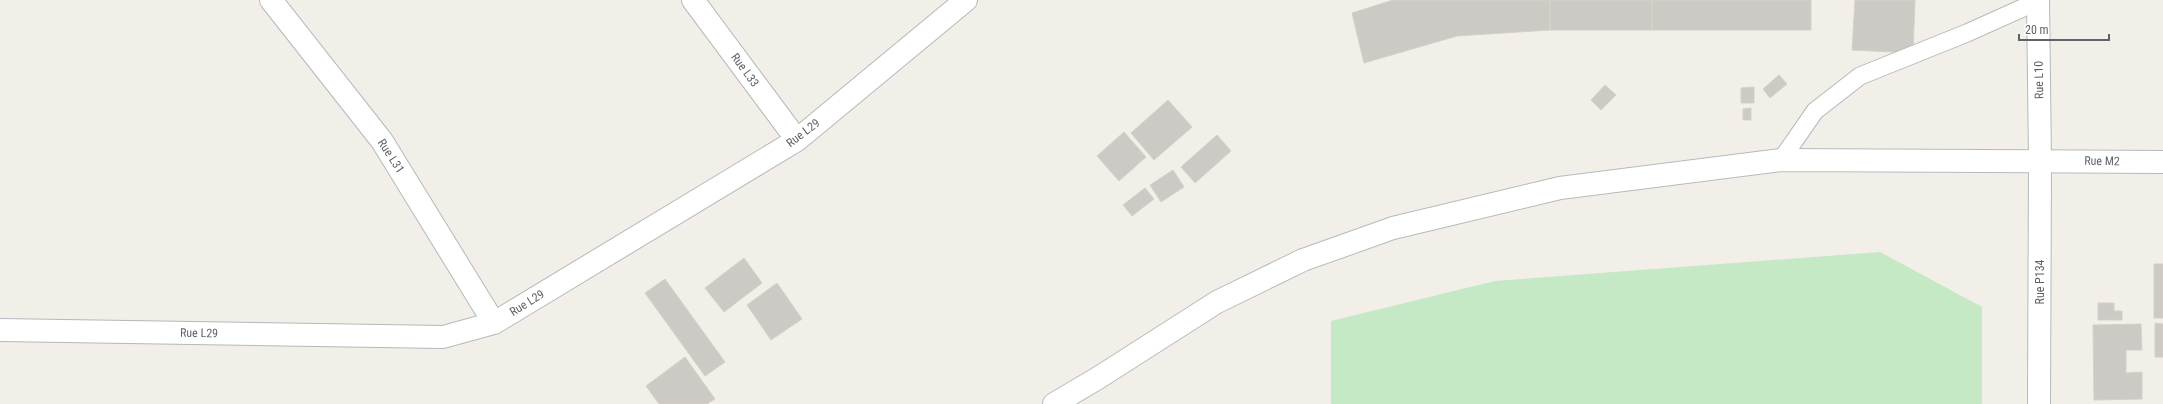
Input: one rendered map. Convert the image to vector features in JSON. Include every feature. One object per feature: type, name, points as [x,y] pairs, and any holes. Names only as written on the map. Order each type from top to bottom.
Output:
[{"type":"street","name":"Rue L31","points":[[271,0],[382,141],[494,324]]},
{"type":"street","name":"Rue L33","points":[[693,0],[797,140]]},
{"type":"street","name":"Rue L29","points":[[0,330],[443,337],[494,324],[797,140],[966,0]]},
{"type":"street","name":"Rue L10","points":[[2038,1],[2040,161]]},
{"type":"street","name":"Rue M2","points":[[1054,404],[1098,378],[1217,302],[1303,260],[1393,228],[1560,188],[1781,160],[2163,162]]},
{"type":"street","name":"Rue P134","points":[[2039,404],[2040,161]]},
{"type":"lane","points":[[1781,160],[1815,111],[1860,76],[1967,33],[2038,1]]},
{"type":"green space","points":[[1880,252],[1982,307],[1982,404],[1331,404],[1331,321],[1495,281]]},
{"type":"building","points":[[1393,0],[1550,0],[1550,30],[1457,36],[1364,63],[1352,13]]},
{"type":"building","points":[[1550,0],[1652,0],[1652,30],[1550,30]]},
{"type":"building","points":[[1652,0],[1811,0],[1811,30],[1652,30]]},
{"type":"building","points":[[1855,0],[1915,0],[1913,53],[1852,50]]},
{"type":"building","points":[[1779,75],[1787,84],[1770,98],[1763,89]]},
{"type":"building","points":[[1605,85],[1616,95],[1601,110],[1591,100]]},
{"type":"building","points":[[1754,87],[1754,103],[1741,103],[1741,88]]},
{"type":"building","points":[[1168,100],[1192,127],[1154,160],[1131,133]]},
{"type":"building","points":[[1751,108],[1751,120],[1743,120],[1743,109]]},
{"type":"building","points":[[1124,132],[1146,157],[1119,181],[1097,156]]},
{"type":"building","points":[[1217,135],[1231,151],[1195,183],[1181,167]]},
{"type":"building","points":[[1173,170],[1184,187],[1161,202],[1150,185]]},
{"type":"building","points":[[1145,188],[1154,199],[1132,216],[1123,205]]},
{"type":"building","points":[[744,258],[762,283],[724,312],[705,288]]},
{"type":"building","points":[[2154,264],[2163,264],[2163,318],[2154,318]]},
{"type":"building","points":[[665,279],[725,362],[705,376],[645,293]]},
{"type":"building","points":[[777,283],[802,319],[771,340],[747,305]]},
{"type":"building","points":[[2098,303],[2114,303],[2114,311],[2122,311],[2122,320],[2098,320]]},
{"type":"building","points":[[2155,323],[2163,324],[2163,357],[2155,357]]},
{"type":"building","points":[[2141,324],[2142,350],[2126,350],[2126,373],[2142,372],[2142,399],[2094,400],[2093,325]]},
{"type":"building","points":[[685,357],[715,399],[707,404],[659,404],[646,386]]}]
